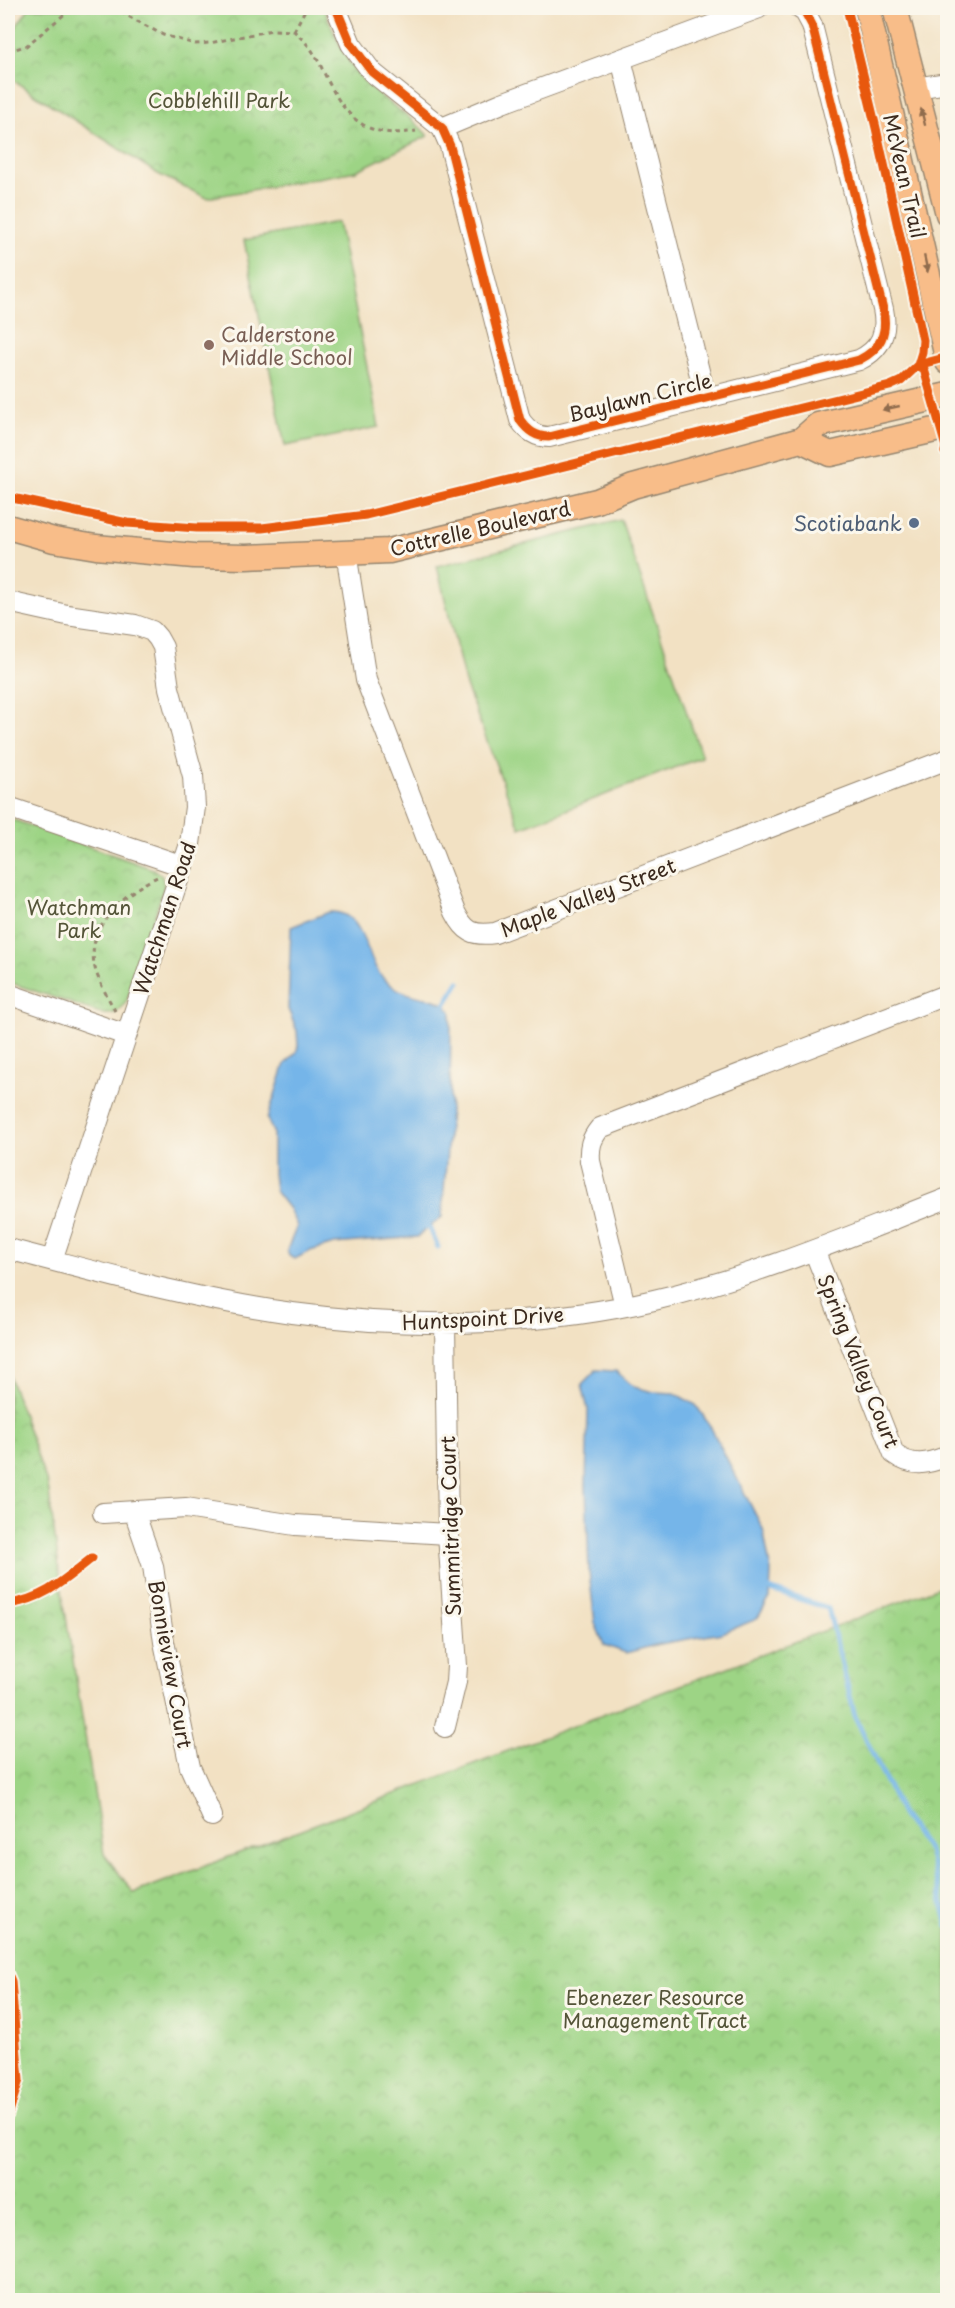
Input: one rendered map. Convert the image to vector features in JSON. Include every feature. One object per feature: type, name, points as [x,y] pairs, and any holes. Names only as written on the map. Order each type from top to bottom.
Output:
[{"type":"main road","points":[[867,8],[948,362]]},
{"type":"main road","points":[[895,8],[948,214]]},
{"type":"main road","name":"Cottrelle Boulevard","points":[[8,527],[54,540],[96,548],[146,553],[246,557],[389,551],[597,501],[644,483],[801,440],[818,425],[948,395]]},
{"type":"main road","points":[[801,440],[830,454],[948,427]]},
{"type":"street","points":[[336,8],[351,44],[372,72],[442,128],[473,114],[759,8]]},
{"type":"street","name":"Baylawn Circle","points":[[442,128],[458,172],[520,420],[525,427],[542,437],[556,436],[859,360],[878,348],[886,328],[884,309],[812,25],[805,12],[799,8]]},
{"type":"street","name":"Baylawn Circle","points":[[621,59],[706,399]]},
{"type":"street","points":[[915,88],[948,83]]},
{"type":"street","name":"Maple Valley Street","points":[[346,552],[366,680],[455,912],[462,926],[472,933],[495,933],[948,759]]},
{"type":"street","name":"Watchman Road","points":[[8,602],[67,615],[135,625],[152,631],[163,647],[169,688],[193,776],[193,827],[183,866],[52,1260]]},
{"type":"street","points":[[8,807],[183,866]]},
{"type":"street","points":[[8,994],[126,1035]]},
{"type":"street","points":[[625,1306],[590,1161],[589,1149],[593,1137],[600,1128],[948,994]]},
{"type":"street","name":"Huntspoint Drive","points":[[8,1249],[217,1300],[283,1312],[386,1322],[445,1323],[545,1317],[625,1306],[712,1284],[814,1250],[948,1198]]},
{"type":"street","name":"Spring Valley Court","points":[[814,1250],[894,1454],[904,1462],[917,1464],[930,1463],[948,1456]]},
{"type":"street","name":"Summitridge Court","points":[[444,1727],[456,1682],[457,1666],[448,1534],[445,1323]]},
{"type":"street","points":[[103,1513],[186,1508],[295,1525],[448,1534]]},
{"type":"street","name":"Bonnieview Court","points":[[134,1511],[153,1566],[164,1642],[190,1767],[212,1815]]},
{"type":"path","points":[[8,51],[26,46],[72,8]]},
{"type":"path","points":[[113,8],[163,35],[195,44],[272,30],[294,31],[312,50],[338,100],[356,121],[384,133],[399,134],[422,130]]},
{"type":"path","points":[[294,31],[306,8]]},
{"type":"path","points":[[115,1011],[94,965],[95,945],[99,930],[107,914],[119,902],[160,876]]},
{"type":"green space","name":"Cobblehill Park","points":[[29,8],[324,8],[337,40],[355,70],[371,88],[415,122],[428,136],[356,171],[207,198],[158,174],[8,77],[8,38]]},
{"type":"green space","points":[[338,222],[379,427],[285,446],[244,240]]},
{"type":"green space","points":[[621,520],[702,757],[520,828],[465,683],[437,566]]},
{"type":"green space","name":"Watchman Park","points":[[8,818],[153,869],[162,876],[164,887],[127,1000],[117,1011],[103,1014],[8,982]]},
{"type":"green space","name":"Ebenezer Resource Management Tract","points":[[8,1373],[48,1486],[63,1598],[104,1854],[134,1893],[947,1584],[947,2300],[8,2300]]},
{"type":"water","points":[[329,912],[341,913],[350,918],[363,937],[377,970],[384,979],[404,992],[438,1001],[451,1011],[450,1110],[442,1217],[417,1237],[334,1244],[310,1251],[295,1259],[289,1256],[287,1250],[297,1226],[289,1209],[275,1191],[273,1132],[267,1119],[285,1064],[296,1053],[298,1046],[297,1031],[288,1009],[291,927]]},
{"type":"water","points":[[596,1370],[616,1371],[634,1387],[654,1392],[674,1393],[696,1405],[710,1426],[763,1529],[771,1571],[770,1598],[757,1619],[722,1633],[659,1644],[626,1653],[604,1645],[595,1623],[589,1572],[586,1486],[588,1410],[582,1384]]},
{"type":"waterway","points":[[441,1011],[459,982]]},
{"type":"waterway","points":[[427,1223],[438,1247]]},
{"type":"waterway","points":[[765,1588],[828,1608],[855,1716],[902,1815],[929,1851],[948,1926]]},
{"type":"cycle path","points":[[336,8],[351,44],[372,72],[442,128],[450,146],[520,420],[533,433],[549,437],[859,360],[867,356],[878,345],[884,326],[883,309],[812,25],[805,12],[799,8]]},
{"type":"cycle path","name":"McVean Trail","points":[[847,8],[923,340],[918,365],[924,369],[946,447],[945,452],[948,453]]},
{"type":"cycle path","points":[[8,497],[127,523],[197,528],[262,528],[366,515],[890,386],[901,381],[918,365],[948,357]]},
{"type":"cycle path","points":[[8,1604],[43,1593],[63,1581],[92,1558]]},
{"type":"cycle path","points":[[8,1974],[11,1981],[19,2080],[8,2115]]},
{"type":"place","name":"Calderstone Middle School","points":[[209,345]]},
{"type":"place","name":"Scotiabank","points":[[914,523]]}]
